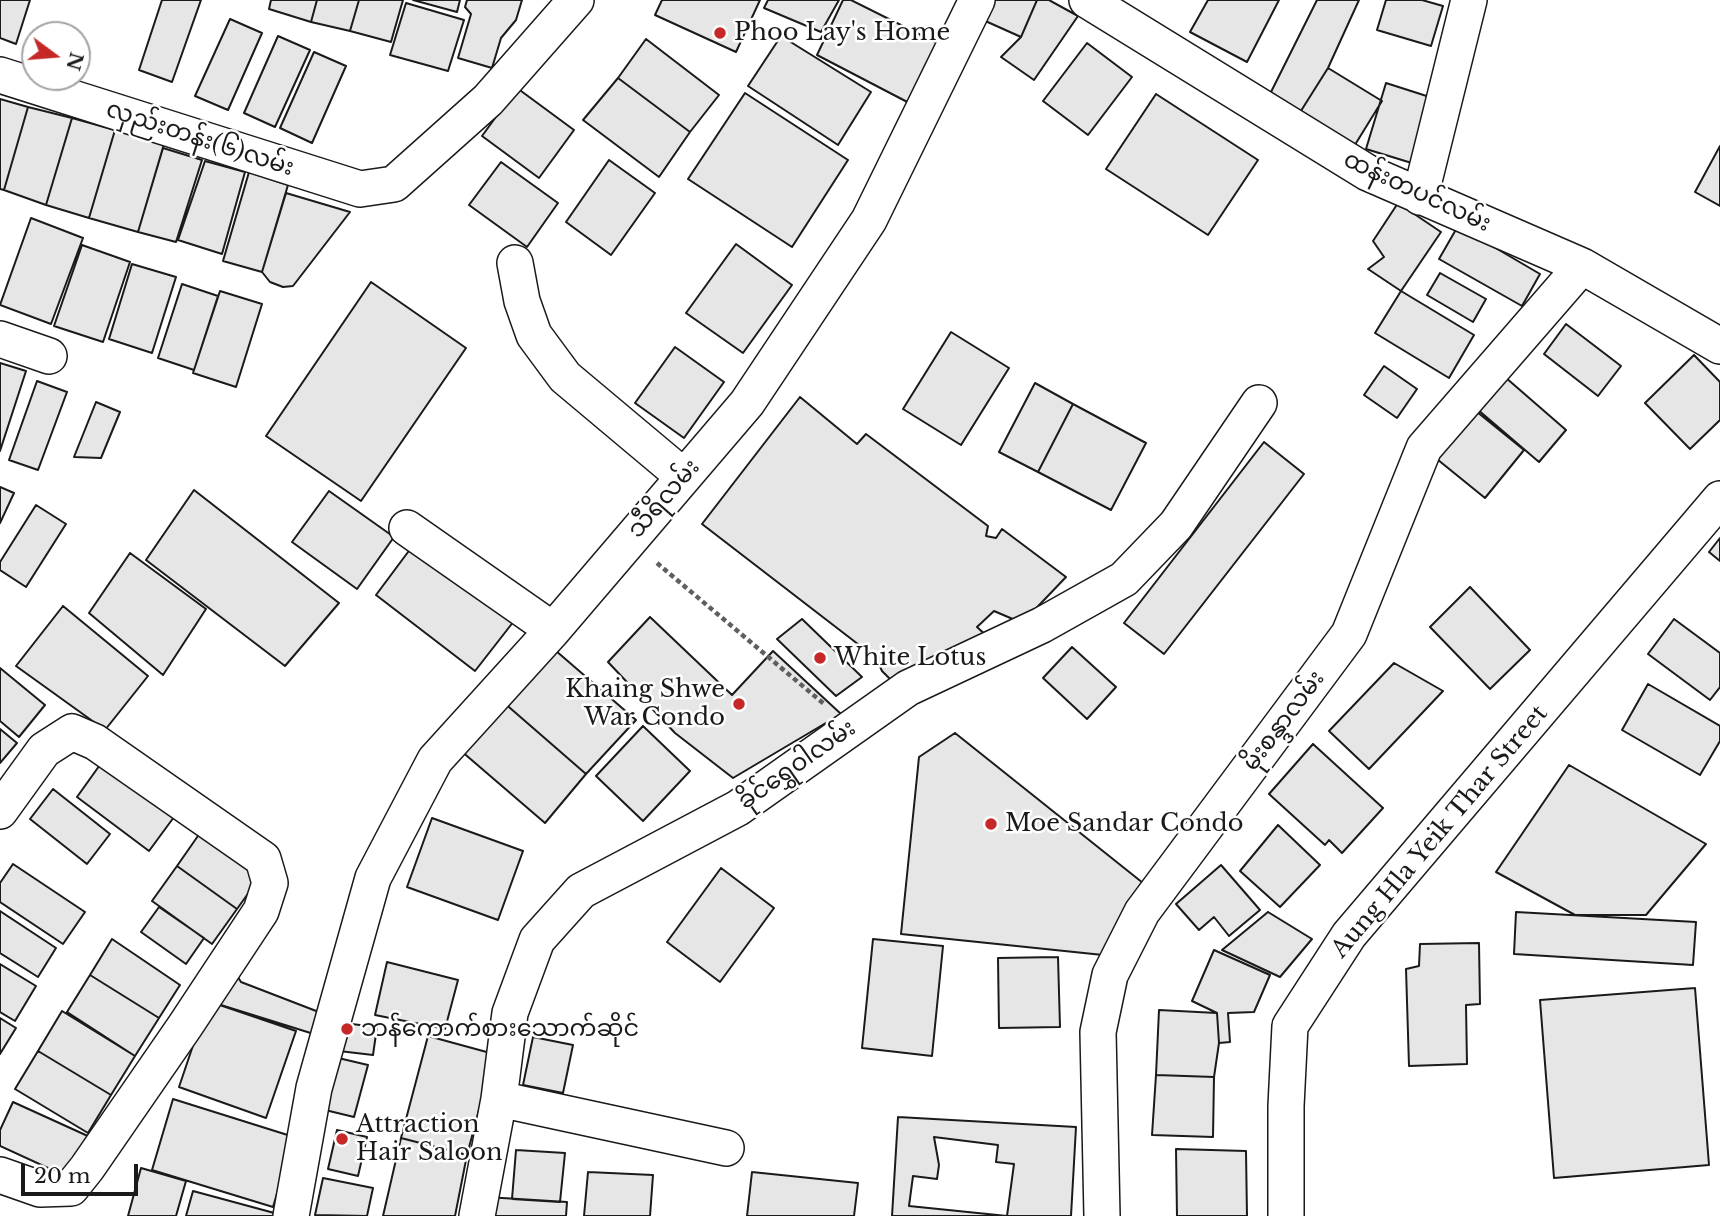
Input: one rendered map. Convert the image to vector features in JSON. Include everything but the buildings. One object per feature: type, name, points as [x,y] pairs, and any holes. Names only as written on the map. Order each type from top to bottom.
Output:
[{"type":"street","name":"လှည်းတန်း(၆)လမ်း","points":[[0,75],[360,189],[394,184],[488,100],[576,0]]},
{"type":"street","name":"သီရိလမ်း","points":[[290,1216],[314,1088],[373,878],[435,760],[553,630],[747,403],[869,220],[977,0]]},
{"type":"street","name":"ထန်းတပင်လမ်း","points":[[1087,0],[1368,173],[1582,266],[1720,346]]},
{"type":"street","points":[[1420,197],[1469,0]]},
{"type":"street","points":[[515,263],[522,301],[534,335],[565,377],[683,476]]},
{"type":"street","name":"မိုးစန္ဒာလမ်း","points":[[1102,1216],[1098,1032],[1110,975],[1126,943],[1142,912],[1349,634],[1424,448],[1582,266]]},
{"type":"street","points":[[0,339],[49,356]]},
{"type":"street","name":"ခိုင်ရွှေဝါလမ်း","points":[[477,1216],[499,1099],[510,1013],[537,940],[581,891],[738,808],[908,688],[1042,625],[1124,579],[1176,525],[1259,403]]},
{"type":"street","name":"Aung Hla Yeik Thar Street","points":[[1286,1216],[1286,1107],[1290,1026],[1349,935],[1720,499]]},
{"type":"street","points":[[407,528],[553,630]]},
{"type":"street","points":[[0,811],[44,750],[72,732],[95,742],[263,859],[270,883],[261,911],[170,1048],[71,1188],[40,1189],[0,1175]]},
{"type":"street","points":[[499,1099],[726,1148]]},
{"type":"path","points":[[629,540],[852,727]]},
{"type":"place","name":"Phoo Lay's Home","points":[[720,33]]},
{"type":"place","name":"White Lotus","points":[[820,658]]},
{"type":"place","name":"Khaing Shwe War Condo","points":[[739,704]]},
{"type":"place","name":"Moe Sandar Condo","points":[[991,824]]},
{"type":"place","name":"ဘန်ကောက်စားသောက်ဆိုင်","points":[[347,1029]]},
{"type":"place","name":"Attraction Hair Saloon","points":[[342,1139]]}]
